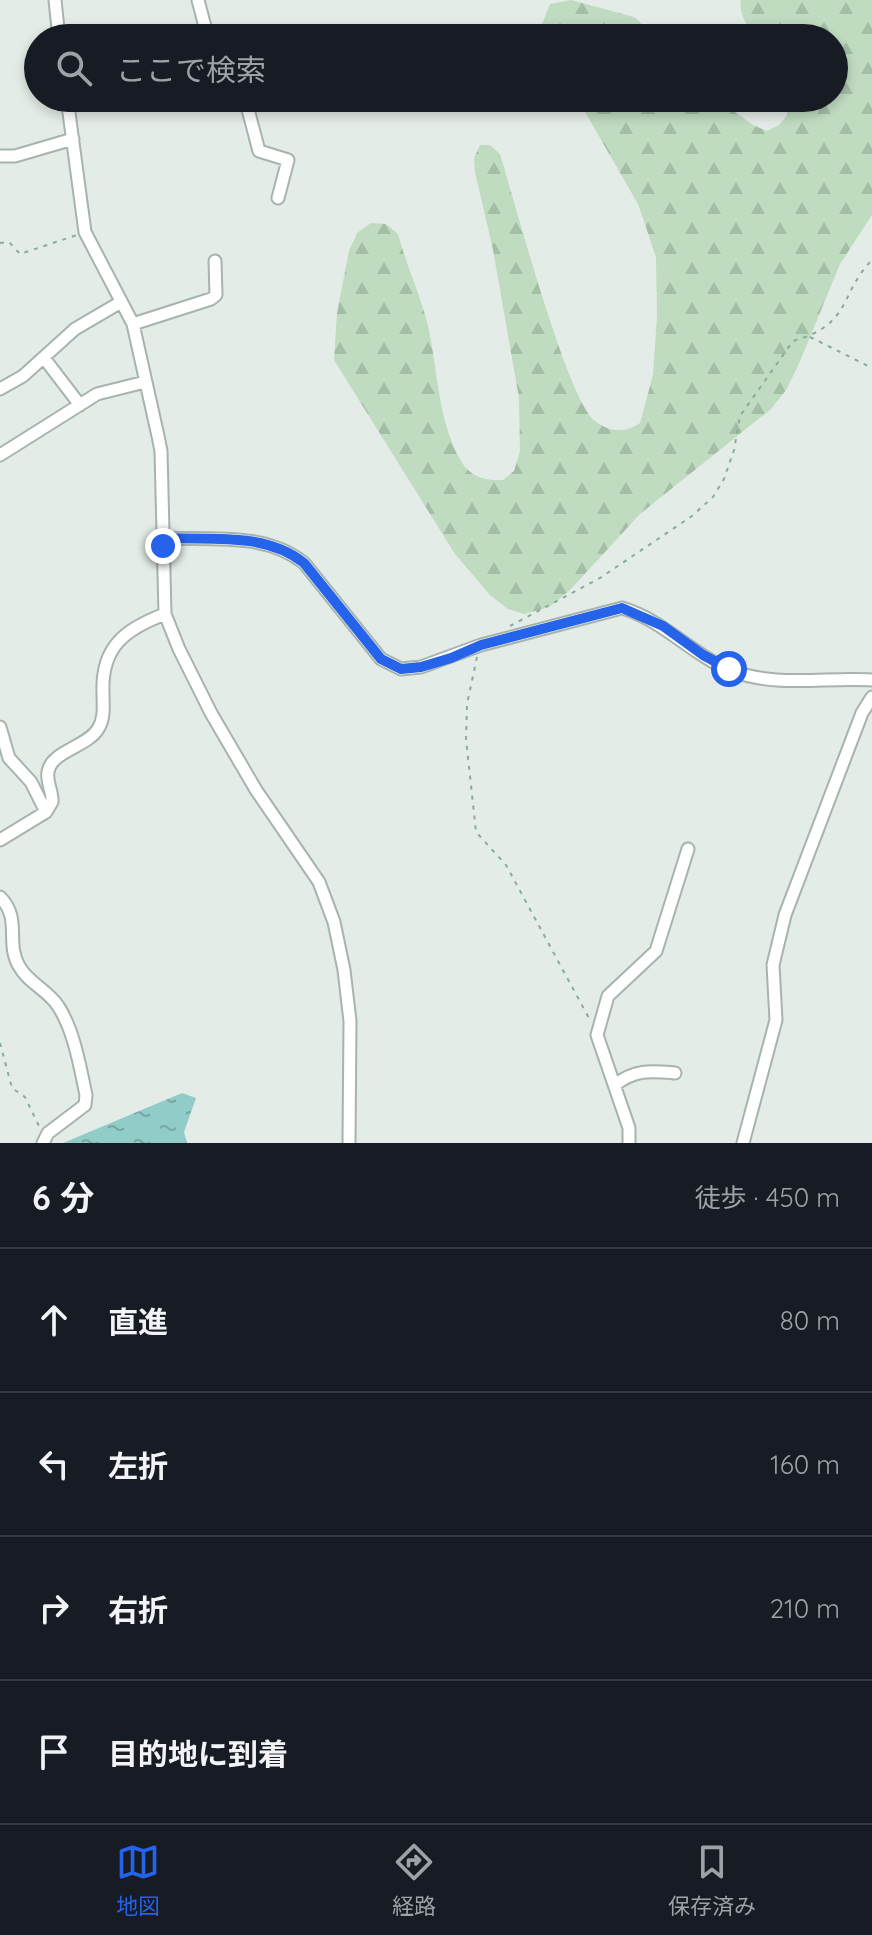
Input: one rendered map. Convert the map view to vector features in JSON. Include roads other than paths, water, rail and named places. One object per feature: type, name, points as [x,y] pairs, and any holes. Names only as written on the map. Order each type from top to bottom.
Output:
[{"type":"street","points":[[55,0],[58,24]]},
{"type":"street","points":[[198,0],[203,24]]},
{"type":"street","points":[[69,112],[85,232],[133,324],[161,451],[165,614],[179,649],[239,762],[286,835],[303,854],[327,899],[344,970],[350,1021],[349,1143]]},
{"type":"street","points":[[249,112],[259,151],[288,160],[278,198]]},
{"type":"street","points":[[0,156],[15,156],[73,139]]},
{"type":"street","points":[[133,324],[211,299],[216,295],[215,261]]},
{"type":"street","points":[[0,389],[23,376],[75,329],[121,302]]},
{"type":"street","points":[[44,358],[80,405]]},
{"type":"street","points":[[0,455],[110,389],[145,382]]},
{"type":"street","points":[[163,538],[263,542],[292,553],[304,563],[381,659],[401,669],[421,667],[481,645],[622,608],[663,626],[703,655],[729,669],[767,681],[872,680]]},
{"type":"street","points":[[0,840],[46,812],[53,794],[47,775],[49,768],[60,756],[88,741],[102,722],[103,668],[110,650],[142,624],[165,614]]},
{"type":"street","points":[[743,1143],[776,1020],[773,965],[776,946],[862,713],[872,697]]},
{"type":"street","points":[[0,727],[9,758],[31,782],[46,812]]},
{"type":"street","points":[[629,1143],[629,1128],[597,1035],[608,996],[656,951],[688,849]]},
{"type":"street","points":[[0,897],[12,912],[13,946],[19,965],[25,975],[58,1005],[66,1021],[86,1095],[85,1105],[48,1133],[44,1141]]},
{"type":"street","points":[[615,1085],[628,1075],[643,1070],[675,1073]]},
{"type":"water","points":[[182,1093],[196,1098],[184,1132],[187,1143],[63,1143]]}]
